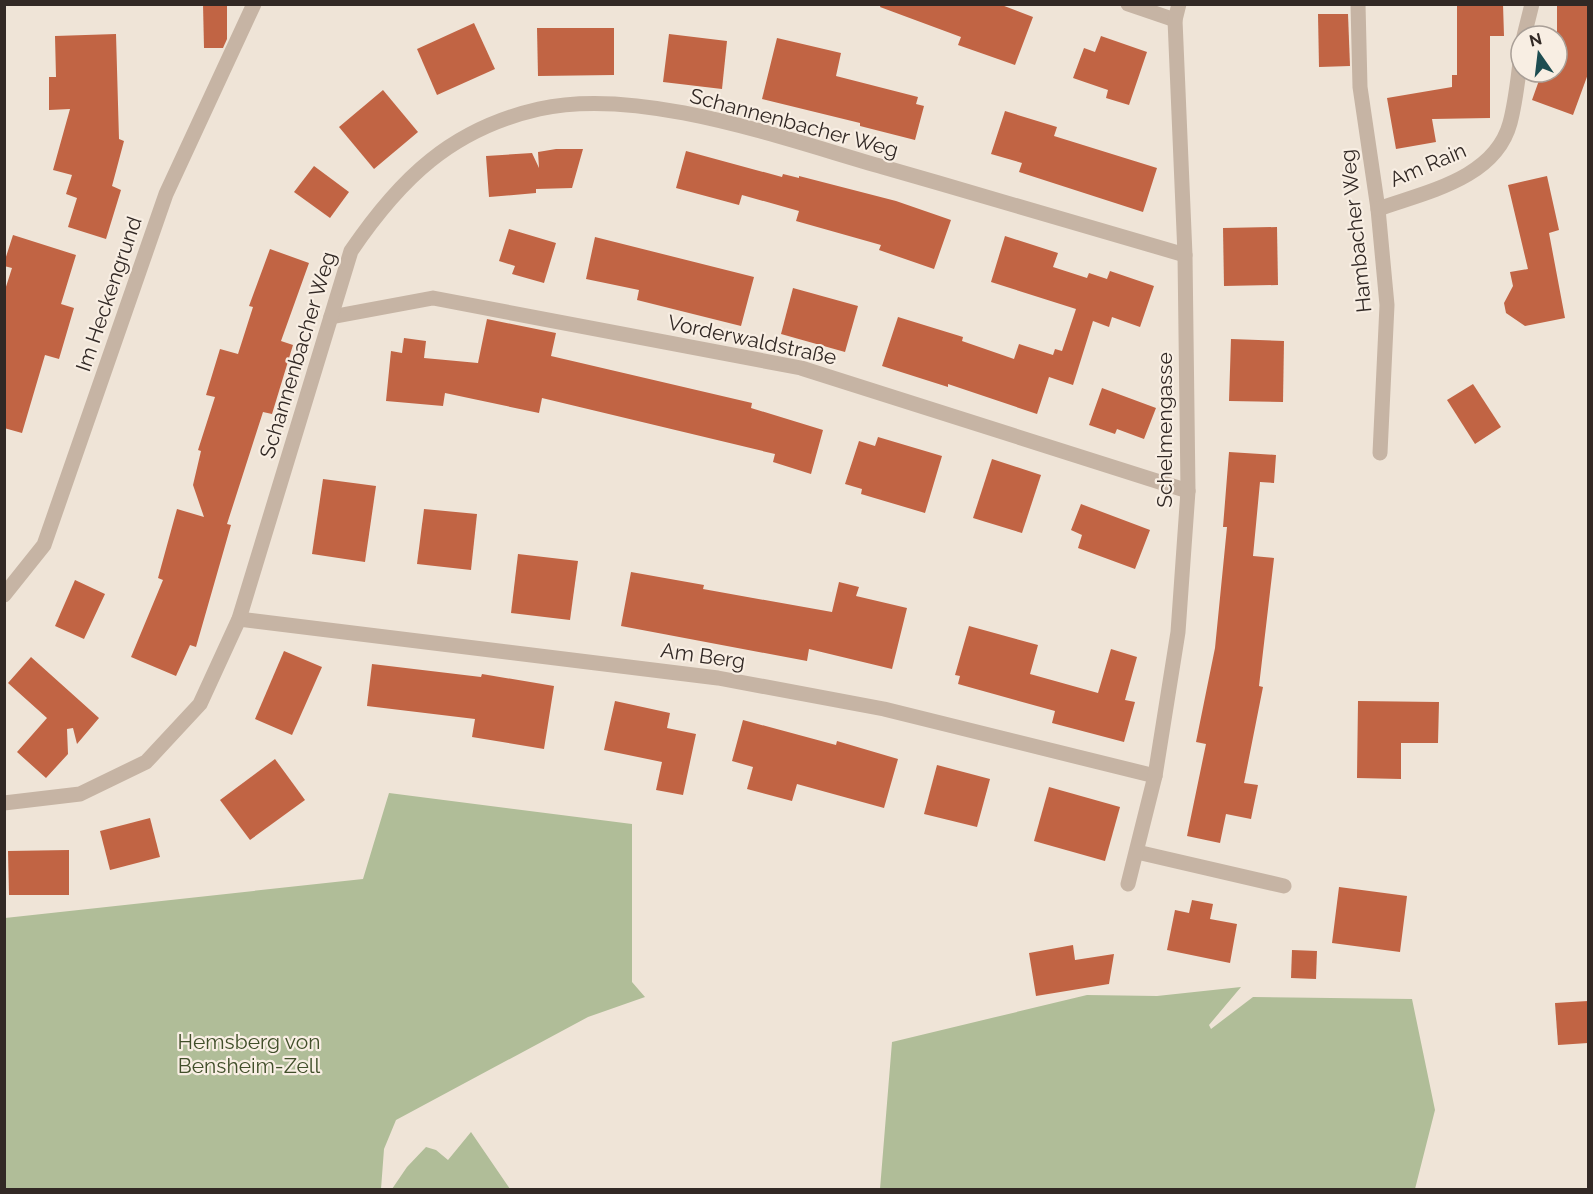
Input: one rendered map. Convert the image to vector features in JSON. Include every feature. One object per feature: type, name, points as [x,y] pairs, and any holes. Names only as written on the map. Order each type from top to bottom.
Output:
[{"type":"street","name":"Im Heckengrund","points":[[4,595],[44,545],[166,194],[254,4]]},
{"type":"street","points":[[1128,4],[1177,12]]},
{"type":"street","name":"Hambacher Weg","points":[[1358,4],[1360,87],[1378,209],[1387,305],[1380,453]]},
{"type":"street","points":[[1527,24],[1532,4]]},
{"type":"street","name":"Schelmengasse","points":[[1128,884],[1155,776],[1178,632],[1188,491],[1185,255],[1177,12]]},
{"type":"street","name":"Am Rain","points":[[1378,209],[1458,179],[1490,160],[1510,124],[1516,84]]},
{"type":"street","name":"Schannenbacher Weg","points":[[4,803],[80,794],[146,762],[200,704],[239,618],[351,251],[380,208],[408,177],[450,145],[490,126],[540,109],[603,103],[708,117],[1185,255]]},
{"type":"street","name":"Vorderwaldstraße","points":[[331,316],[433,298],[801,368],[1188,491]]},
{"type":"street","name":"Am Berg","points":[[239,618],[718,678],[884,709],[1155,776]]},
{"type":"street","points":[[1137,852],[1284,886]]},
{"type":"green space","name":"Hemsberg von Bensheim-Zell","points":[[389,793],[632,824],[632,982],[645,997],[588,1017],[396,1120],[384,1149],[381,1189],[5,1189],[5,918],[363,879]]},
{"type":"green space","points":[[1241,987],[1209,1025],[1211,1029],[1253,997],[1412,999],[1435,1110],[1415,1189],[880,1189],[892,1042],[1087,995],[1157,996]]},
{"type":"green space","points":[[471,1132],[510,1189],[392,1189],[407,1167],[426,1147],[436,1150],[448,1160]]},
{"type":"building","points":[[203,4],[227,4],[227,39],[223,48],[204,48]]},
{"type":"building","points":[[881,4],[999,4],[1033,17],[1015,65],[958,45],[961,37],[880,7]]},
{"type":"building","points":[[1457,4],[1503,4],[1504,36],[1490,36],[1490,118],[1432,119],[1436,142],[1396,149],[1387,98],[1452,87],[1452,75],[1457,75]]},
{"type":"building","points":[[1557,4],[1588,4],[1588,74],[1573,115],[1532,100],[1538,84],[1569,84],[1569,24],[1557,24]]},
{"type":"building","points":[[1318,14],[1348,14],[1350,66],[1319,67]]},
{"type":"building","points":[[474,23],[495,69],[437,95],[417,49]]},
{"type":"building","points":[[537,28],[614,28],[614,75],[538,76]]},
{"type":"building","points":[[116,34],[119,139],[124,141],[112,186],[121,190],[106,239],[68,227],[77,198],[66,194],[72,175],[53,170],[70,109],[49,110],[49,77],[56,77],[55,36]]},
{"type":"building","points":[[669,34],[727,41],[722,89],[663,82]]},
{"type":"building","points":[[1101,36],[1147,52],[1129,105],[1106,98],[1108,90],[1073,78],[1084,48],[1095,52]]},
{"type":"building","points":[[777,38],[841,53],[836,76],[918,97],[916,104],[924,106],[915,140],[860,126],[860,123],[762,99]]},
{"type":"building","points":[[383,90],[418,132],[374,169],[339,127]]},
{"type":"building","points":[[1005,111],[1057,127],[1054,136],[1157,168],[1143,212],[1019,172],[1022,163],[991,154]]},
{"type":"building","points":[[583,149],[572,188],[536,189],[536,193],[489,197],[486,156],[532,153],[539,168],[538,152]]},
{"type":"building","points":[[686,151],[782,177],[783,174],[799,178],[799,176],[896,201],[951,220],[934,269],[879,250],[881,245],[796,221],[799,211],[742,195],[739,205],[676,188]]},
{"type":"building","points":[[314,166],[349,192],[330,218],[294,192]]},
{"type":"building","points":[[1547,176],[1559,230],[1549,233],[1565,318],[1525,326],[1506,313],[1504,303],[1513,286],[1510,272],[1528,269],[1508,185]]},
{"type":"building","points":[[1277,227],[1278,285],[1224,286],[1223,228]]},
{"type":"building","points":[[509,229],[556,243],[544,283],[512,274],[515,266],[499,261]]},
{"type":"building","points":[[13,235],[76,255],[61,304],[74,308],[59,359],[45,355],[22,433],[4,428],[4,293],[12,268],[4,266],[4,263]]},
{"type":"building","points":[[1005,236],[1058,253],[1053,267],[1087,278],[1089,273],[1107,279],[1110,271],[1154,286],[1140,327],[1112,317],[1109,327],[1093,321],[1073,385],[1049,377],[1037,414],[948,384],[948,387],[882,366],[898,317],[963,337],[962,341],[1014,359],[1019,344],[1053,355],[1055,349],[1062,351],[1076,309],[991,282]]},
{"type":"building","points":[[595,237],[754,277],[741,326],[637,300],[639,290],[586,279]]},
{"type":"building","points":[[270,249],[309,263],[281,341],[293,345],[272,414],[263,412],[227,524],[231,525],[196,647],[190,645],[176,676],[131,657],[163,580],[158,578],[177,509],[204,517],[193,485],[201,451],[198,450],[215,397],[206,395],[220,349],[238,354],[253,307],[249,306]]},
{"type":"building","points":[[793,288],[858,306],[845,352],[781,334]]},
{"type":"building","points":[[487,319],[556,333],[551,356],[752,403],[751,408],[823,430],[811,474],[773,462],[775,454],[542,398],[539,413],[445,393],[443,406],[386,401],[391,351],[402,353],[404,338],[426,341],[424,358],[478,363]]},
{"type":"building","points":[[1231,339],[1284,341],[1283,402],[1229,401]]},
{"type":"building","points":[[1473,384],[1501,427],[1475,444],[1447,400]]},
{"type":"building","points":[[1102,388],[1156,408],[1144,439],[1117,429],[1115,434],[1089,425]]},
{"type":"building","points":[[878,437],[942,456],[925,513],[861,494],[862,489],[845,484],[859,441],[875,446]]},
{"type":"building","points":[[1229,452],[1276,455],[1274,483],[1260,482],[1253,556],[1274,558],[1259,686],[1263,687],[1244,783],[1258,785],[1251,819],[1226,814],[1220,843],[1187,836],[1206,744],[1196,742],[1215,648],[1227,527],[1223,527]]},
{"type":"building","points":[[992,459],[1041,475],[1022,533],[973,518]]},
{"type":"building","points":[[323,479],[376,486],[365,562],[312,554]]},
{"type":"building","points":[[1081,504],[1150,530],[1135,569],[1078,548],[1082,535],[1071,530]]},
{"type":"building","points":[[424,509],[477,514],[471,570],[417,564]]},
{"type":"building","points":[[518,554],[578,561],[570,620],[511,613]]},
{"type":"building","points":[[631,572],[704,585],[703,589],[832,612],[839,582],[859,587],[856,596],[907,608],[892,669],[809,649],[807,661],[621,626]]},
{"type":"building","points":[[75,580],[105,594],[84,639],[55,626]]},
{"type":"building","points":[[969,626],[1038,645],[1030,674],[1098,693],[1111,649],[1137,657],[1125,700],[1135,702],[1124,742],[1052,723],[1055,711],[958,684],[960,676],[955,675]]},
{"type":"building","points":[[284,651],[322,667],[292,735],[255,719]]},
{"type":"building","points":[[31,657],[99,718],[77,744],[73,728],[67,729],[68,754],[46,778],[17,752],[47,718],[8,683]]},
{"type":"building","points":[[372,664],[481,677],[482,674],[554,686],[544,749],[472,737],[475,719],[367,706]]},
{"type":"building","points":[[615,701],[670,713],[667,728],[696,734],[683,795],[656,790],[662,762],[604,750]]},
{"type":"building","points":[[1358,701],[1439,702],[1438,743],[1401,743],[1401,779],[1357,778]]},
{"type":"building","points":[[743,720],[836,745],[837,741],[898,759],[884,808],[797,784],[792,801],[747,789],[753,767],[732,761]]},
{"type":"building","points":[[275,759],[305,800],[250,840],[220,800]]},
{"type":"building","points":[[937,765],[990,779],[977,827],[924,814]]},
{"type":"building","points":[[1049,787],[1120,807],[1105,861],[1034,841]]},
{"type":"building","points":[[150,818],[160,857],[110,870],[100,831]]},
{"type":"building","points":[[69,850],[69,895],[9,895],[8,851]]},
{"type":"building","points":[[1339,887],[1407,896],[1400,952],[1332,943]]},
{"type":"building","points":[[1192,900],[1213,904],[1210,919],[1237,924],[1230,963],[1167,950],[1175,910],[1189,913]]},
{"type":"building","points":[[1073,945],[1075,960],[1114,954],[1109,984],[1036,996],[1029,953]]},
{"type":"building","points":[[1292,950],[1317,951],[1316,979],[1291,978]]},
{"type":"building","points":[[1588,1001],[1588,1043],[1558,1045],[1555,1003]]}]
